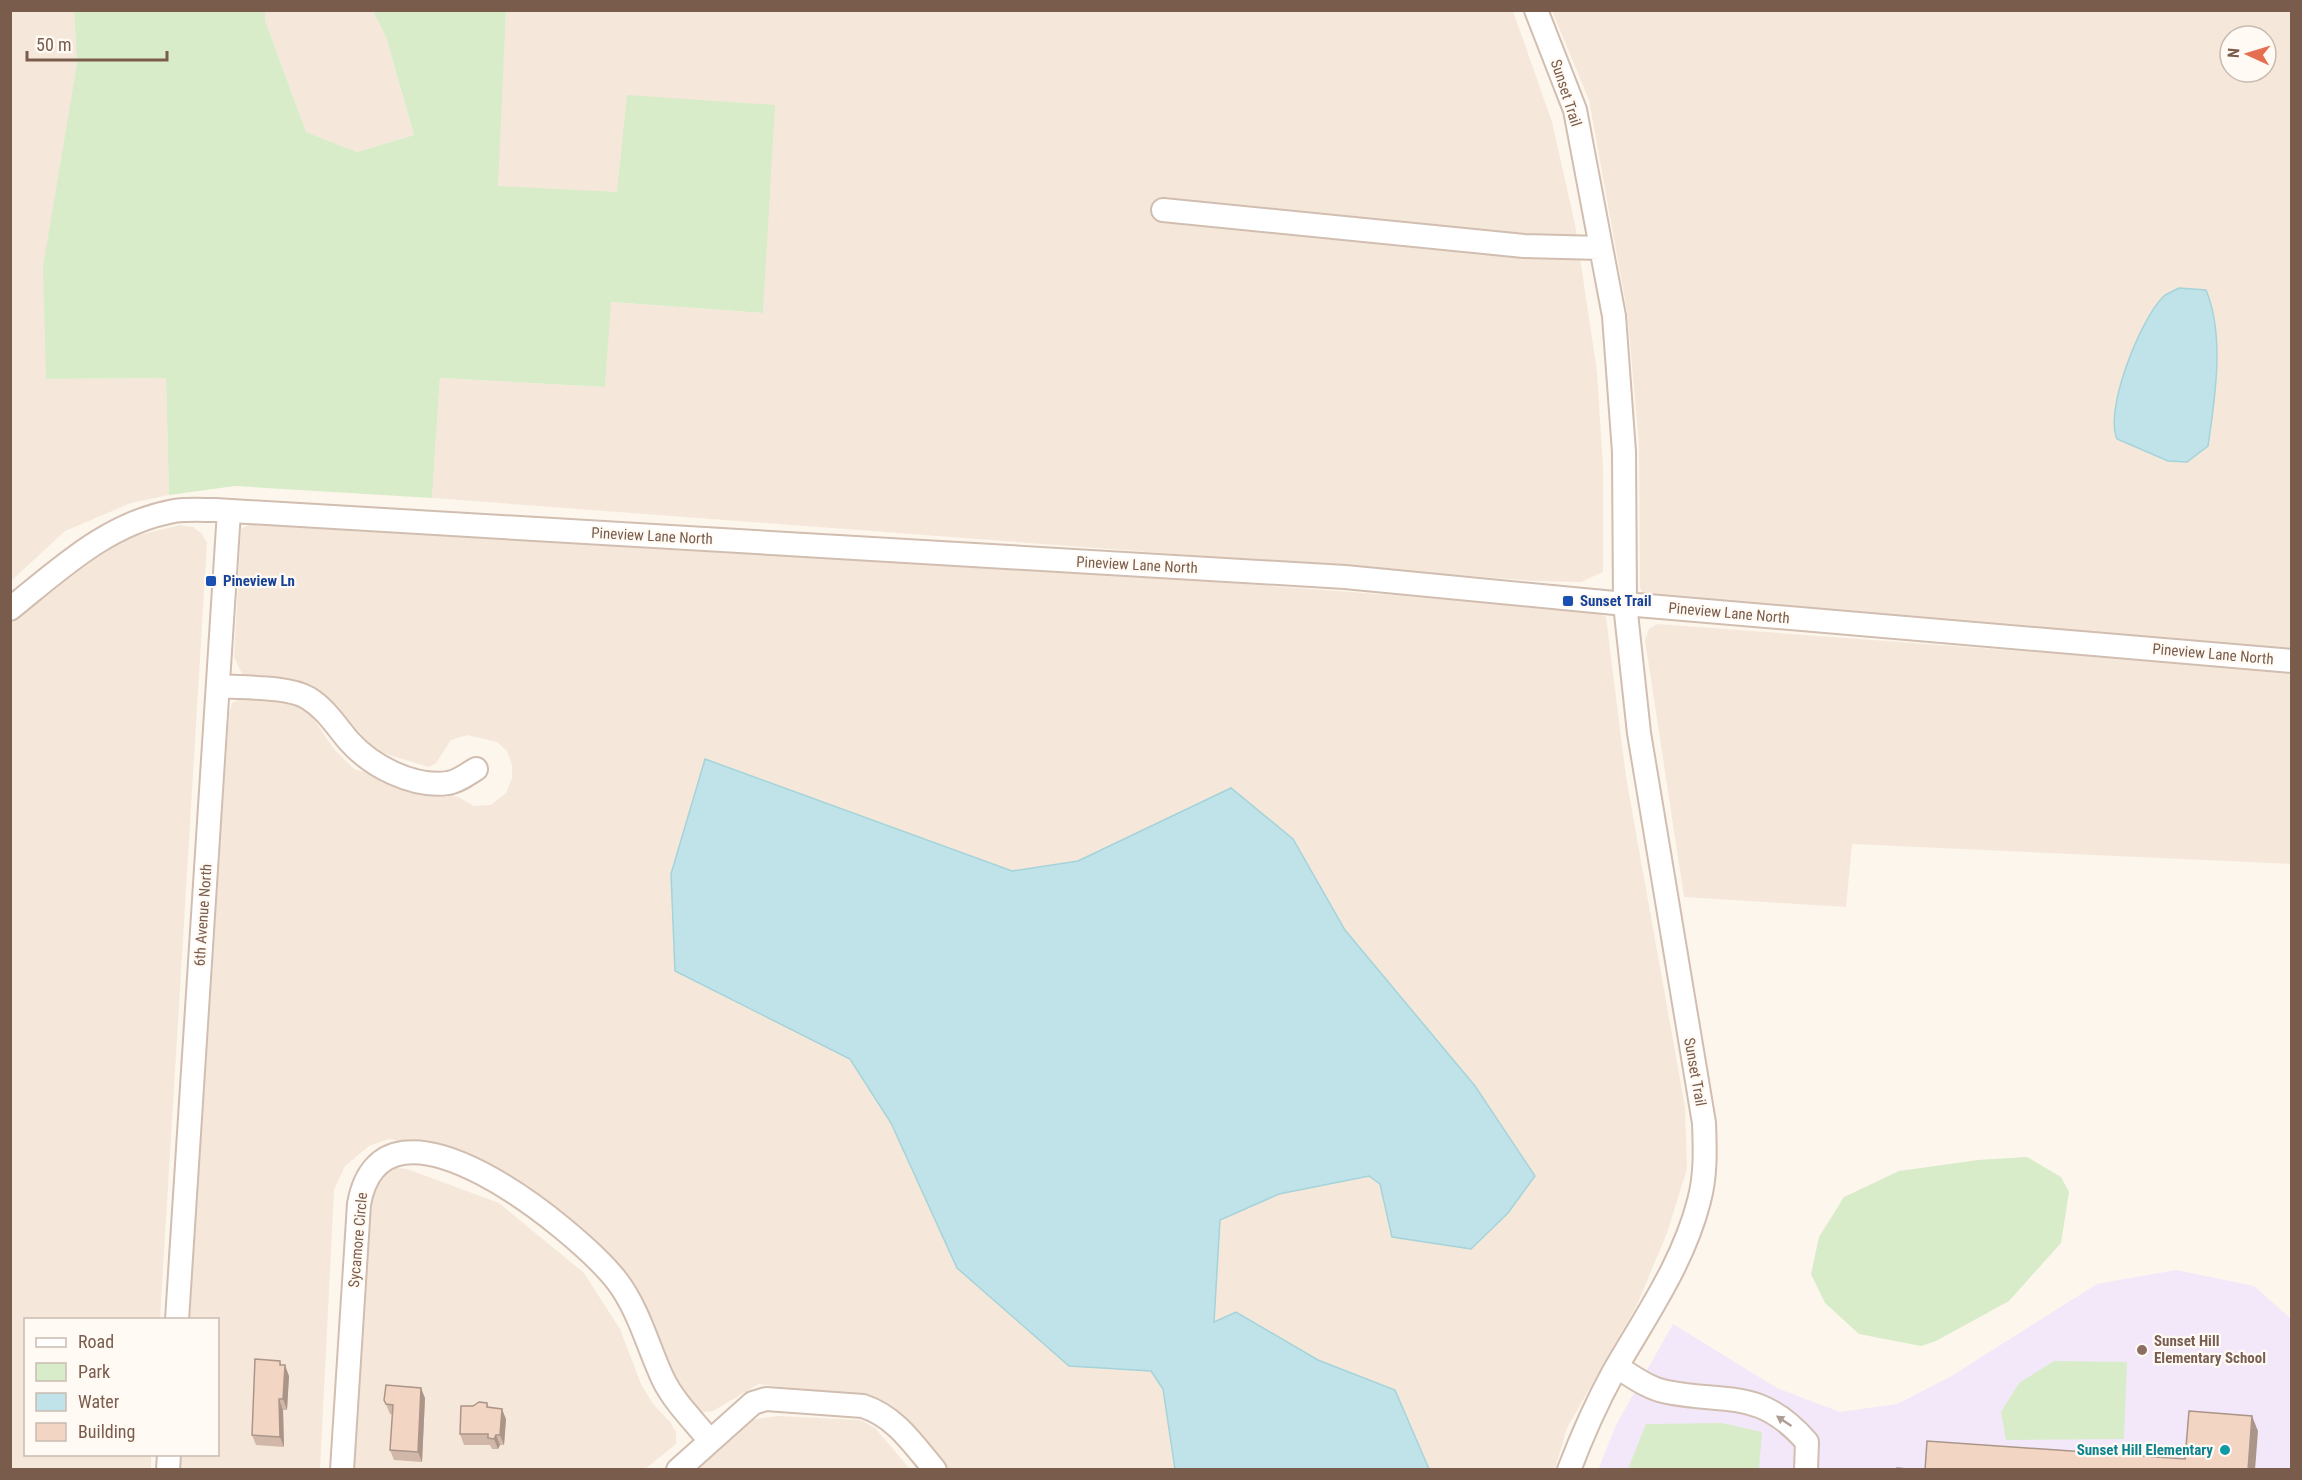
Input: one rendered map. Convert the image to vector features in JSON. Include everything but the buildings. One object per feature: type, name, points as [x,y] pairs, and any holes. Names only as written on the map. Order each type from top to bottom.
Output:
[{"type":"street","name":"Sunset Trail","points":[[1536,10],[1575,110],[1614,316],[1624,452],[1625,604],[1639,733],[1704,1123],[1705,1160],[1700,1198],[1689,1235],[1674,1269],[1617,1367],[1586,1426],[1569,1470]]},
{"type":"street","points":[[1163,210],[1524,246],[1601,248]]},
{"type":"street","name":"Pineview Lane North","points":[[10,609],[102,537],[137,520],[176,511],[229,511],[1345,577],[1625,604],[2292,661]]},
{"type":"street","name":"6th Avenue North","points":[[177,1318],[229,511]]},
{"type":"street","points":[[218,686],[284,692],[307,697],[326,712],[350,743],[369,759],[386,769],[420,781],[449,783],[476,769]]},
{"type":"street","name":"Sycamore Circle","points":[[342,1470],[362,1184],[373,1166],[389,1156],[409,1150],[440,1157],[514,1191],[555,1219],[592,1252],[618,1283],[639,1320],[664,1382],[710,1441]]},
{"type":"street","points":[[1617,1367],[1665,1392],[1757,1403],[1792,1425],[1807,1442],[1806,1470]]},
{"type":"street","points":[[678,1470],[742,1411],[766,1399],[863,1406],[888,1416],[935,1470]]},
{"type":"shaded area","points":[[11,11],[74,11],[77,64],[46,379],[166,378],[169,495],[131,503],[65,531],[11,581]]},
{"type":"shaded area","points":[[265,11],[373,11],[386,37],[414,135],[357,152],[306,132],[265,20]]},
{"type":"shaded area","points":[[506,11],[1513,11],[1552,122],[1575,224],[1597,371],[1603,468],[1603,572],[1581,582],[1536,581],[432,498],[440,378],[605,387],[610,302],[763,313],[617,193],[497,186]]},
{"type":"shaded area","points":[[1552,11],[2291,11],[2291,654],[1646,598],[1640,588],[1639,444],[1627,311],[1589,100]]},
{"type":"shaded area","points":[[259,519],[660,541],[1593,610],[1606,617],[1626,777],[1685,1107],[1687,1169],[1667,1233],[1637,1305],[1567,1428],[1555,1469],[946,1469],[886,1403],[875,1399],[759,1384],[713,1411],[696,1413],[663,1378],[628,1288],[439,1147],[389,1139],[369,1146],[345,1166],[334,1190],[320,1469],[179,1469],[180,1456],[219,1456],[219,1318],[189,1318],[229,713],[232,703],[240,699],[291,702],[306,707],[333,748],[354,769],[458,797],[474,806],[491,805],[506,793],[512,778],[512,765],[507,751],[497,742],[467,735],[451,740],[436,763],[429,767],[376,751],[333,702],[312,685],[289,678],[242,674],[234,657],[241,529]]},
{"type":"shaded area","points":[[180,525],[193,527],[202,534],[207,543],[160,1318],[24,1318],[24,1456],[151,1456],[151,1468],[11,1470],[11,623],[90,556],[122,539]]},
{"type":"shaded area","points":[[1657,624],[2291,671],[2291,864],[1852,844],[1846,907],[1684,897],[1645,640],[1649,629]]},
{"type":"shaded area","points":[[390,1167],[407,1169],[499,1203],[584,1273],[620,1329],[641,1384],[653,1404],[671,1423],[676,1432],[676,1444],[645,1469],[343,1470],[363,1192]]},
{"type":"shaded area","name":"Sunset Hill Elementary School","points":[[2176,1270],[2254,1286],[2291,1319],[2291,1469],[1598,1470],[1616,1425],[1673,1324],[1777,1388],[1840,1412],[1897,1404],[1950,1377],[2097,1284]]},
{"type":"shaded area","points":[[778,1416],[861,1420],[875,1428],[910,1469],[683,1470],[750,1420]]},
{"type":"green space","points":[[74,11],[265,11],[265,20],[306,132],[357,152],[414,135],[386,37],[373,11],[506,11],[498,186],[617,192],[627,95],[775,105],[763,313],[611,302],[605,387],[440,378],[432,498],[235,486],[169,495],[166,378],[46,379],[43,267],[77,64]]},
{"type":"green space","points":[[2027,1157],[2061,1177],[2069,1192],[2061,1243],[2009,1301],[1936,1341],[1921,1346],[1859,1334],[1825,1303],[1811,1274],[1819,1237],[1844,1197],[1899,1171],[1978,1160]]},
{"type":"green space","points":[[2054,1361],[2127,1362],[2124,1439],[2006,1440],[2001,1412],[2019,1383]]},
{"type":"green space","points":[[1722,1423],[1762,1432],[1759,1469],[1628,1469],[1646,1424]]},
{"type":"water","points":[[2179,288],[2206,290],[2212,308],[2217,347],[2217,367],[2208,446],[2187,462],[2168,461],[2117,439],[2114,426],[2120,387],[2135,344],[2154,309],[2165,296]]},
{"type":"water","points":[[705,759],[1012,871],[1078,861],[1231,788],[1293,839],[1345,930],[1475,1086],[1535,1176],[1508,1213],[1471,1249],[1392,1237],[1380,1184],[1369,1176],[1279,1194],[1220,1220],[1214,1322],[1236,1312],[1318,1360],[1395,1390],[1429,1469],[1175,1469],[1163,1389],[1151,1371],[1069,1366],[957,1268],[891,1123],[850,1059],[675,971],[671,874]]},
{"type":"place","name":"Pineview Ln","points":[[211,581]]},
{"type":"place","name":"Sunset Trail","points":[[1568,601]]},
{"type":"place","name":"Sunset Hill Elementary School","points":[[2142,1350]]},
{"type":"place","name":"Sunset Hill Elementary","points":[[2225,1450]]}]
